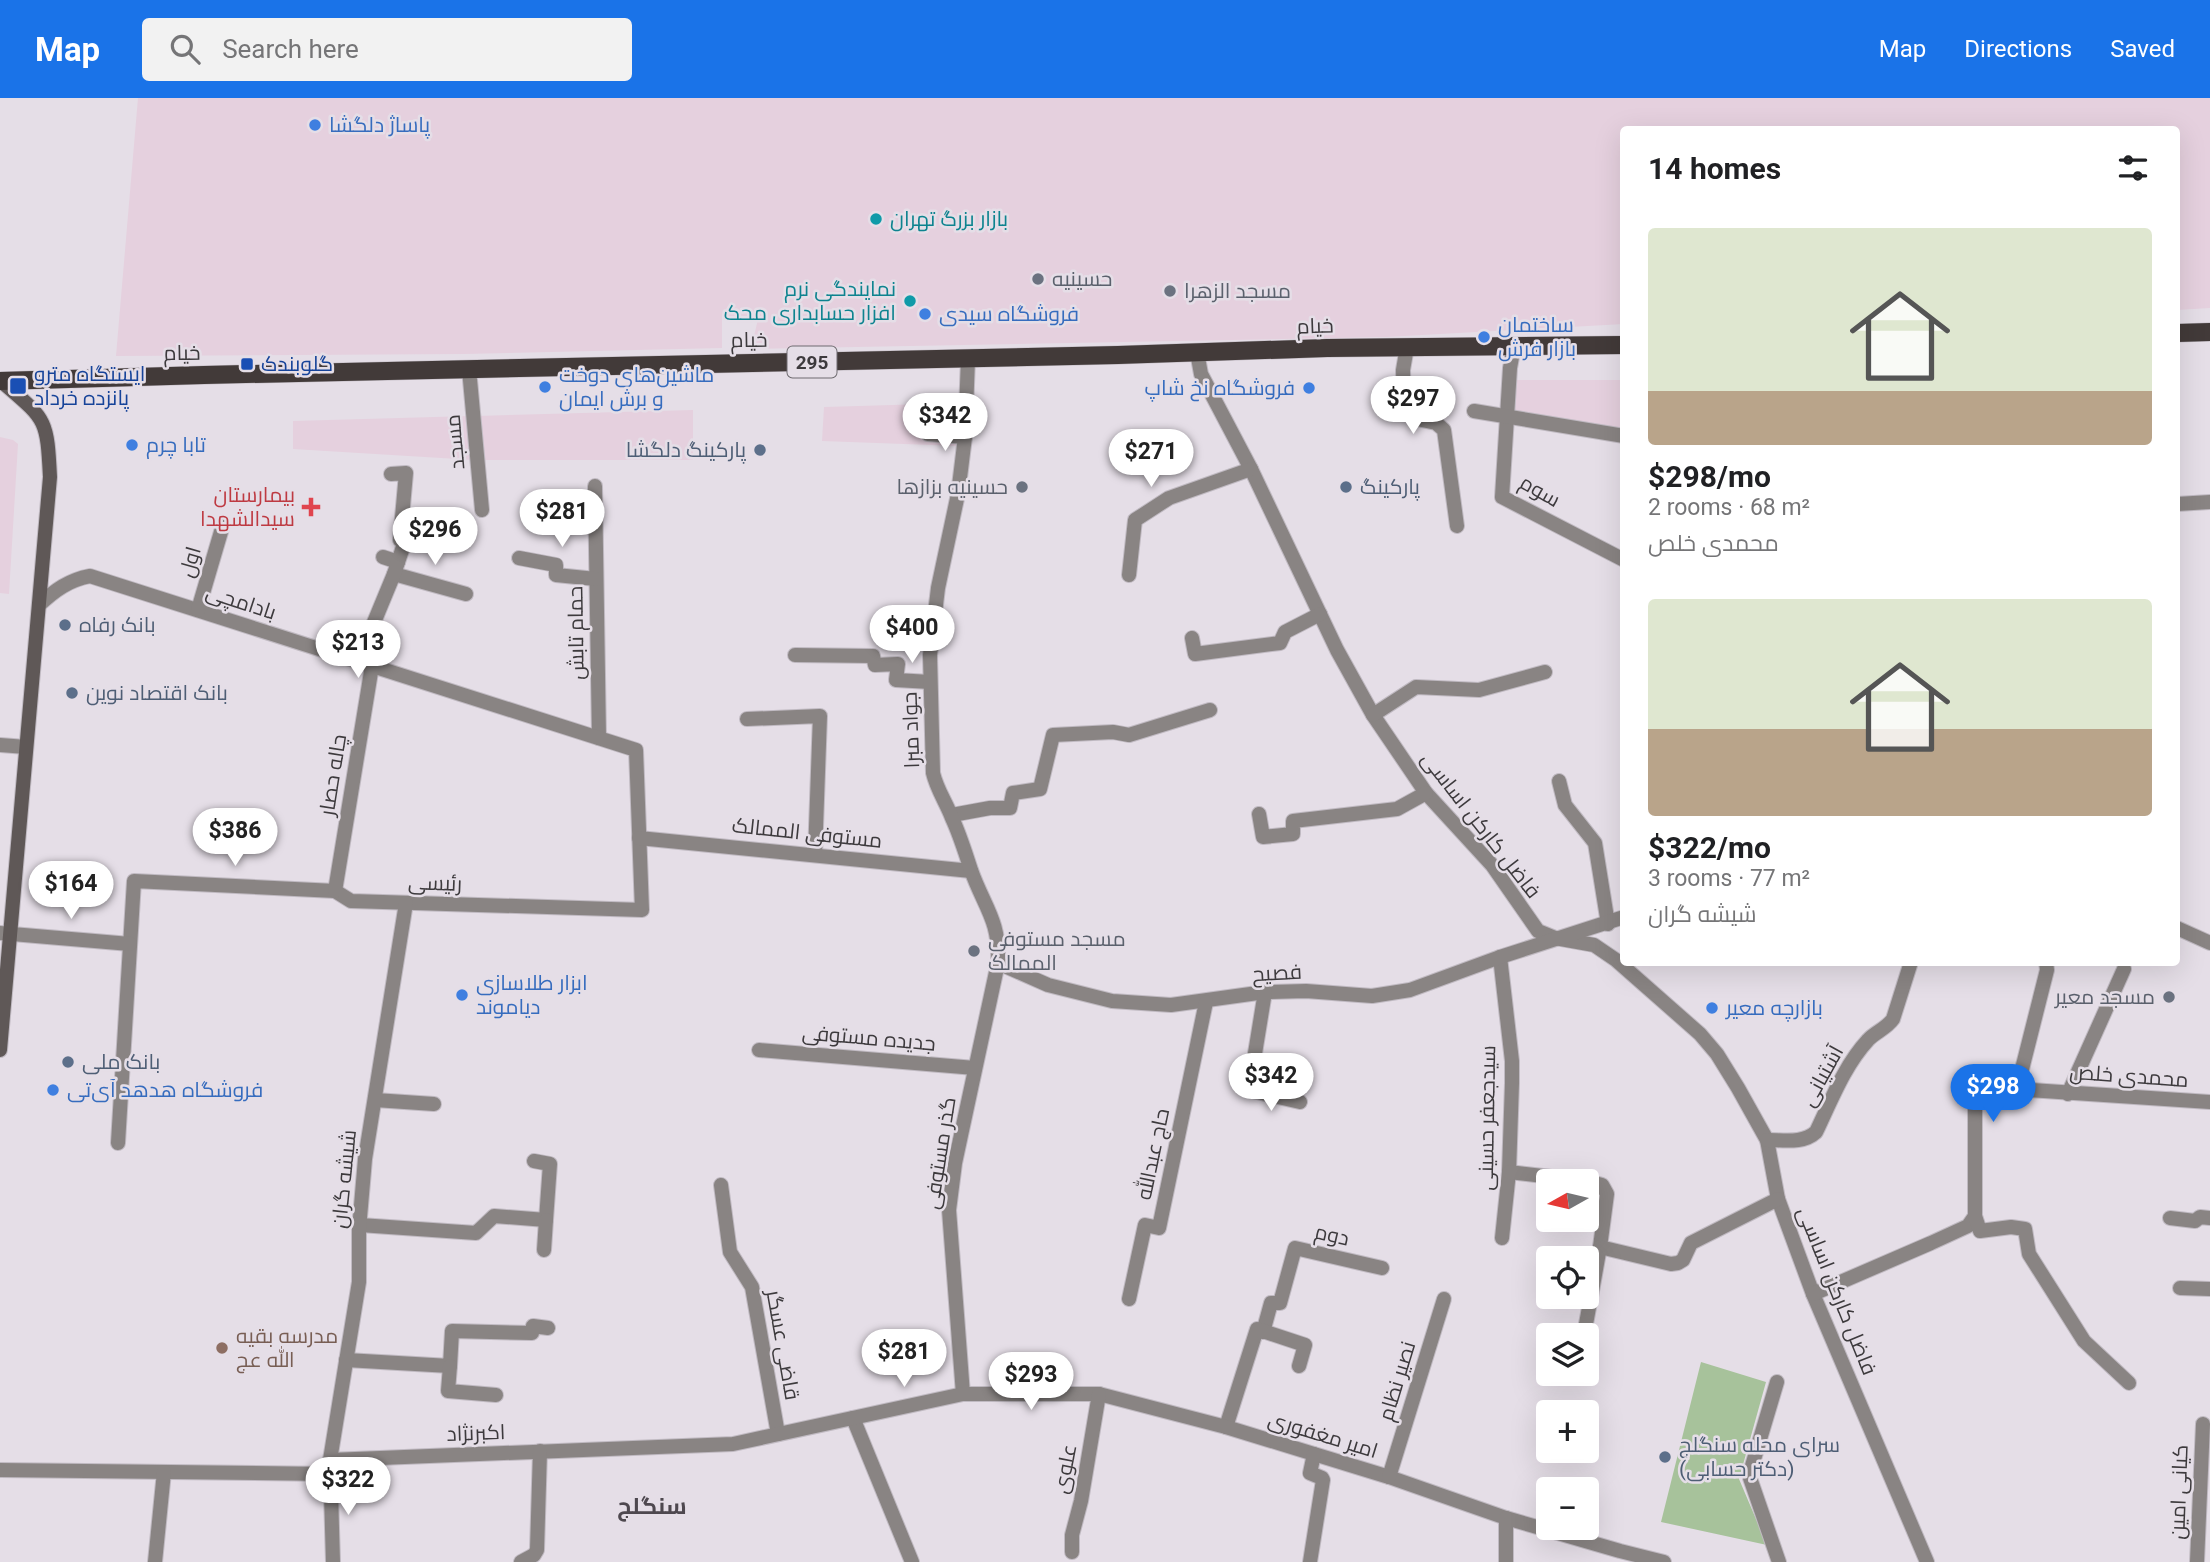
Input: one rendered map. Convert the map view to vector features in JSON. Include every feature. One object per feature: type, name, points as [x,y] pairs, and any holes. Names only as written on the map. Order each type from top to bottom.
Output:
[{"type":"main road","points":[[2180,333],[2210,332]]},
{"type":"main road","name":"خیام","points":[[0,381],[1407,347],[1620,345]]},
{"type":"main road","points":[[0,381],[35,410],[43,421],[48,434],[50,477],[26,747],[5,933],[0,1050]]},
{"type":"street","points":[[1507,418],[1514,346]]},
{"type":"street","points":[[1407,347],[1403,370],[1404,410],[1417,419],[1436,423],[1444,430],[1457,526]]},
{"type":"street","name":"فاضل کارکن اساسی","points":[[1197,352],[1201,374],[1251,469],[1320,614],[1373,715],[1426,793],[1492,865],[1538,931],[1555,938],[1594,945],[1620,964]]},
{"type":"street","name":"جواد مبرا","points":[[968,359],[965,437],[958,494],[938,587],[930,655],[933,773],[971,871],[997,927],[998,963]]},
{"type":"street","name":"مسجد","points":[[469,369],[482,510]]},
{"type":"street","points":[[1474,411],[1620,435]]},
{"type":"street","name":"سوم","points":[[1507,418],[1502,496],[1620,558]]},
{"type":"street","points":[[928,434],[965,437]]},
{"type":"street","points":[[1129,575],[1135,520],[1169,498],[1251,469]]},
{"type":"street","name":"چاله حصار","points":[[335,891],[365,663],[404,541],[400,540],[398,474]]},
{"type":"street","name":"حمام تابش","points":[[595,486],[598,738]]},
{"type":"street","points":[[2180,504],[2210,502]]},
{"type":"street","name":"اول","points":[[198,610],[223,525]]},
{"type":"street","points":[[383,558],[396,568],[466,594]]},
{"type":"street","points":[[519,558],[556,565],[556,575],[596,579]]},
{"type":"street","name":"بادامچی","points":[[38,605],[56,589],[76,579],[90,576],[636,750]]},
{"type":"street","points":[[1192,638],[1195,654],[1280,643],[1285,632],[1320,614]]},
{"type":"street","points":[[795,654],[873,656],[875,665],[898,664],[896,680],[930,682]]},
{"type":"street","points":[[1373,715],[1416,687],[1479,690],[1545,672]]},
{"type":"street","points":[[951,815],[990,808],[1010,808],[1013,793],[1040,789],[1053,735],[1113,732],[1129,736],[1210,710]]},
{"type":"street","points":[[747,719],[820,716],[815,855]]},
{"type":"street","points":[[0,745],[26,747]]},
{"type":"street","name":"رئیسی","points":[[118,1143],[134,881],[335,891],[351,901],[642,910],[636,750]]},
{"type":"street","points":[[1559,782],[1565,805],[1595,844],[1608,924]]},
{"type":"street","points":[[1259,814],[1263,837],[1293,834],[1293,821],[1397,809],[1426,793]]},
{"type":"street","name":"مستوفی الممالک","points":[[639,838],[971,871]]},
{"type":"street","name":"شیشه گران","points":[[333,1562],[329,1467],[359,1282],[359,1225],[365,1159],[406,903]]},
{"type":"street","name":"فصیح","points":[[998,963],[1048,985],[1112,1001],[1171,1005],[1265,992],[1306,991],[1372,996],[1410,990],[1555,938],[1620,919]]},
{"type":"street","points":[[2180,929],[2210,943]]},
{"type":"street","points":[[5,933],[130,944]]},
{"type":"street","name":"سیدجعفر حسینی","points":[[1500,957],[1512,1060],[1509,1172],[1502,1238]]},
{"type":"street","name":"گذر مستوفی","points":[[963,1394],[949,1210],[955,1163],[998,963]]},
{"type":"street","name":"فاضل کارکن اساسی","points":[[1623,966],[1700,1034],[1717,1054],[1767,1140],[1778,1199],[1813,1294],[1927,1562]]},
{"type":"street","name":"آشتیانی","points":[[1767,1140],[1800,1141],[1810,1138],[1816,1132],[1844,1072],[1868,1039],[1889,1025],[1893,1019],[1910,966]]},
{"type":"street","points":[[2017,1089],[2046,966]]},
{"type":"street","points":[[2068,1094],[2124,969]]},
{"type":"street","points":[[1265,992],[1249,1090],[1300,1102]]},
{"type":"street","name":"حاج عبدالله","points":[[1129,1299],[1145,1225],[1159,1228],[1206,1002]]},
{"type":"street","name":"جدیده مستوفی","points":[[759,1050],[975,1068]]},
{"type":"street","name":"محمدی خلص","points":[[1975,1216],[1975,1093],[1979,1088],[2210,1102]]},
{"type":"street","points":[[375,1100],[434,1104]]},
{"type":"street","points":[[534,1161],[550,1164],[544,1250]]},
{"type":"street","points":[[1509,1172],[1536,1175]]},
{"type":"street","points":[[1586,1323],[1600,1247],[1606,1189],[1600,1184]]},
{"type":"street","name":"قاضی عسگر","points":[[721,1185],[730,1252],[752,1287],[778,1434]]},
{"type":"street","points":[[1600,1247],[1678,1264],[1683,1260],[1691,1243],[1778,1199]]},
{"type":"street","points":[[359,1225],[476,1233],[494,1216],[546,1220]]},
{"type":"street","points":[[1813,1294],[1931,1244],[1968,1226],[1975,1216]]},
{"type":"street","points":[[1975,1216],[1980,1231],[2011,1227],[2025,1230],[2029,1254],[2084,1341],[2129,1382]]},
{"type":"street","points":[[2170,1218],[2195,1221],[2200,1217],[2210,1218]]},
{"type":"street","name":"دوم","points":[[1260,1331],[1271,1303],[1280,1303],[1295,1248],[1382,1268]]},
{"type":"street","points":[[2180,1288],[2210,1289]]},
{"type":"street","name":"نصیر نظام","points":[[1389,1477],[1444,1299]]},
{"type":"street","points":[[496,1395],[448,1391],[452,1331],[532,1333],[533,1326],[548,1328]]},
{"type":"street","points":[[1226,1427],[1260,1331],[1305,1345],[1299,1366]]},
{"type":"street","points":[[346,1360],[450,1366]]},
{"type":"street","points":[[1777,1382],[1750,1478],[1779,1562]]},
{"type":"street","name":"امیر مغفوری","points":[[963,1394],[1099,1394],[1226,1427],[1389,1477],[1620,1557],[1664,1562]]},
{"type":"street","name":"اکبرنژاد","points":[[0,1470],[164,1472],[329,1467],[540,1451],[733,1444],[963,1394]]},
{"type":"street","name":"علوی","points":[[1072,1552],[1072,1535],[1091,1448],[1099,1394]]},
{"type":"street","points":[[853,1418],[912,1562]]},
{"type":"street","name":"کیانی امین","points":[[2197,1562],[2203,1424]]},
{"type":"street","points":[[521,1562],[536,1553],[540,1451]]},
{"type":"street","points":[[1310,1562],[1324,1480],[1310,1473],[1314,1454]]},
{"type":"street","points":[[155,1562],[164,1472]]},
{"type":"street","points":[[1506,1518],[1506,1562]]},
{"type":"shaded area","name":"بازار بزرگ تهران","points":[[138,98],[2210,98],[2210,308],[2180,310],[2180,126],[1620,126],[1620,324],[1386,337],[751,349],[758,319],[722,316],[722,348],[464,354],[116,356]]},
{"type":"shaded area","points":[[1516,380],[1620,380],[1620,428],[1513,411]]},
{"type":"shaded area","points":[[961,403],[958,446],[822,441],[824,407]]},
{"type":"shaded area","points":[[693,410],[693,460],[480,460],[476,416]]},
{"type":"shaded area","points":[[470,416],[474,460],[293,449],[293,421]]},
{"type":"shaded area","points":[[0,437],[18,444],[9,594],[0,593]]},
{"type":"green space","points":[[1701,1362],[1766,1382],[1739,1479],[1767,1545],[1661,1522]]},
{"type":"place","name":"پاساژ دلگشا","points":[[315,125]]},
{"type":"place","name":"بازار بزرگ تهران","points":[[876,219]]},
{"type":"place","name":"حسینیه","points":[[1038,279]]},
{"type":"place","name":"مسجد الزهرا","points":[[1170,291]]},
{"type":"place","name":"نمایندگی نرم افزار حسابداری محک","points":[[910,301]]},
{"type":"place","name":"فروشگاه سیدی","points":[[925,314]]},
{"type":"place","name":"ساختمان بازار فرش","points":[[1484,337]]},
{"type":"place","name":"گلوبندک","points":[[247,364]]},
{"type":"place","name":"ایستگاه مترو پانزده خرداد","points":[[18,386]]},
{"type":"place","name":"ماشین‌های دوخت و برش ایمان","points":[[545,387]]},
{"type":"place","name":"فروشگاه نخ شاپ","points":[[1309,388]]},
{"type":"place","name":"تابا چرم","points":[[132,445]]},
{"type":"place","name":"پارکینگ دلگشا","points":[[760,450]]},
{"type":"place","name":"حسینیه بزازها","points":[[1022,487]]},
{"type":"place","name":"پارکینگ","points":[[1346,487]]},
{"type":"place","name":"بیمارستان سیدالشهدا","points":[[311,507]]},
{"type":"place","name":"بانک رفاه","points":[[65,625]]},
{"type":"place","name":"بانک اقتصاد نوین","points":[[72,693]]},
{"type":"place","name":"مسجد مستوفی الممالک","points":[[974,951]]},
{"type":"place","name":"ابزار طلاسازی دیاموند","points":[[462,995]]},
{"type":"place","name":"مسجد معیر","points":[[2169,997]]},
{"type":"place","name":"بازارچه معیر","points":[[1712,1008]]},
{"type":"place","name":"بانک ملی","points":[[68,1062]]},
{"type":"place","name":"فروشگاه هدهد آی‌تی","points":[[53,1090]]},
{"type":"place","name":"مدرسه بقیه‌ الله عج","points":[[222,1348]]},
{"type":"place","name":"سرای محله سنگلج (دکتر حسابی)","points":[[1665,1457]]},
{"type":"district","name":"سنگلج","points":[[652,1506]]}]
